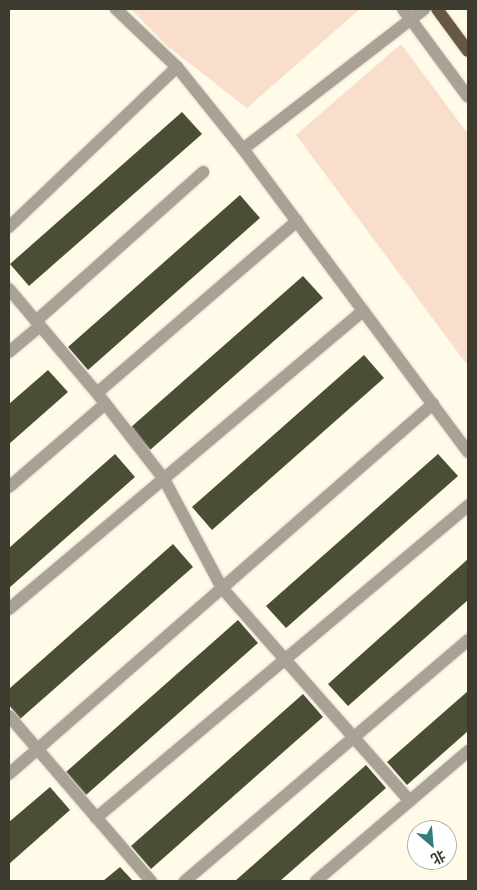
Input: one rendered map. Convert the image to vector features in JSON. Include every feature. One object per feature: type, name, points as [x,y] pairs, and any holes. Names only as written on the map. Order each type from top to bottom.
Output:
[{"type":"main road","points":[[438,9],[468,51]]},
{"type":"street","points":[[116,9],[177,67],[243,149],[468,452]]},
{"type":"street","points":[[243,149],[407,14],[424,9]]},
{"type":"street","points":[[407,14],[468,97]]},
{"type":"street","points":[[9,227],[177,67]]},
{"type":"street","points":[[9,352],[38,323],[203,172]]},
{"type":"street","points":[[97,393],[297,221]]},
{"type":"street","points":[[9,289],[97,393],[164,479],[222,588],[410,801]]},
{"type":"street","points":[[9,609],[363,311]]},
{"type":"street","points":[[9,487],[105,404]]},
{"type":"street","points":[[9,774],[433,404]]},
{"type":"street","points":[[96,818],[468,506]]},
{"type":"street","points":[[185,881],[468,640]]},
{"type":"street","points":[[9,716],[151,881]]},
{"type":"street","points":[[316,881],[468,751]]},
{"type":"shaded area","points":[[131,9],[360,9],[247,108],[166,45]]},
{"type":"shaded area","points":[[401,44],[468,134],[468,366],[296,135]]},
{"type":"building","points":[[182,112],[202,134],[29,286],[10,264]]},
{"type":"building","points":[[240,195],[260,218],[88,370],[68,347]]},
{"type":"building","points":[[303,276],[323,298],[150,450],[130,428]]},
{"type":"building","points":[[364,355],[384,378],[212,530],[192,507]]},
{"type":"building","points":[[48,370],[68,392],[9,444],[9,404]]},
{"type":"building","points":[[115,454],[135,477],[9,588],[9,548]]},
{"type":"building","points":[[438,454],[458,476],[286,628],[266,606]]},
{"type":"building","points":[[173,544],[193,567],[20,719],[9,705],[9,689]]},
{"type":"building","points":[[468,559],[468,600],[348,706],[328,684]]},
{"type":"building","points":[[238,620],[258,643],[86,795],[66,772]]},
{"type":"building","points":[[468,691],[468,731],[407,785],[387,762]]},
{"type":"building","points":[[303,694],[323,717],[151,869],[131,846]]},
{"type":"building","points":[[366,765],[386,788],[280,881],[235,881]]},
{"type":"building","points":[[50,787],[70,810],[9,864],[9,822]]},
{"type":"building","points":[[120,867],[133,881],[103,881]]}]
